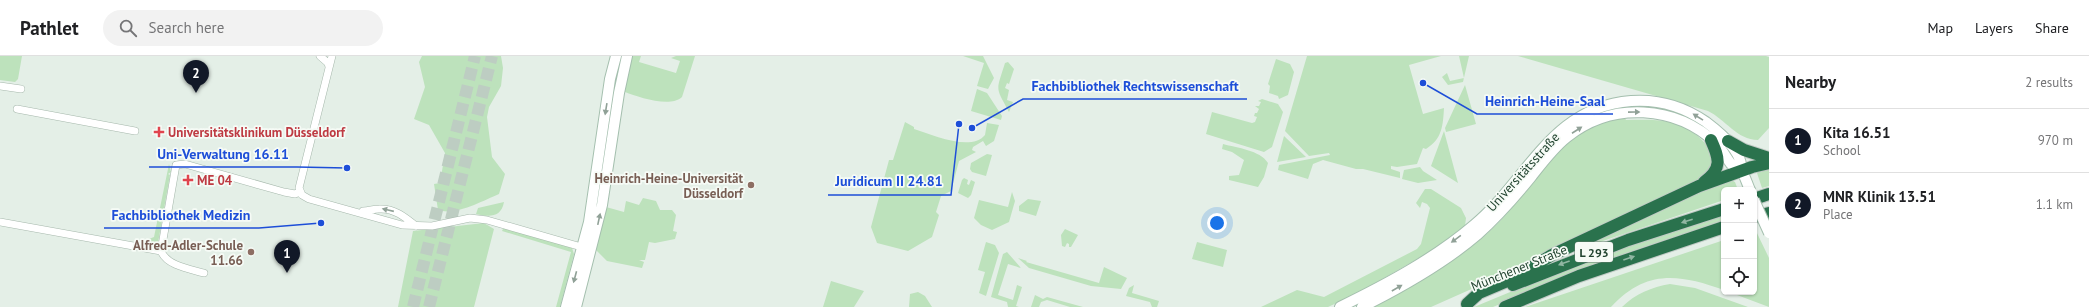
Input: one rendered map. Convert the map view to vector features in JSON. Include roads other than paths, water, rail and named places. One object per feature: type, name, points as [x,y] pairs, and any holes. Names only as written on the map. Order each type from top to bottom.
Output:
[{"type":"highway","points":[[1464,306],[1479,293],[1512,279],[1552,255],[1699,186],[1711,177],[1717,166],[1718,155],[1710,140]]},
{"type":"highway","points":[[1728,141],[1744,150],[1769,158]]},
{"type":"highway","points":[[1699,186],[1745,181],[1769,163]]},
{"type":"highway","points":[[1757,198],[1769,194]]},
{"type":"highway","name":"Münchener Straße","points":[[1464,306],[1558,266],[1620,242],[1721,209]]},
{"type":"highway","points":[[1757,216],[1769,213]]},
{"type":"highway","name":"L 293","points":[[1505,307],[1586,274],[1721,228]]},
{"type":"street","points":[[320,56],[328,63],[329,67]]},
{"type":"street","points":[[300,192],[332,56]]},
{"type":"street","points":[[576,307],[587,248],[589,222],[610,79],[616,56]]},
{"type":"street","points":[[566,307],[587,248],[605,189],[618,101],[627,56]]},
{"type":"street","points":[[0,86],[21,89]]},
{"type":"street","name":"Universitätsstraße","points":[[1340,307],[1405,273],[1464,233],[1500,199],[1551,138],[1573,120],[1603,106],[1644,100],[1676,106],[1699,117],[1728,141],[1741,160],[1745,181]]},
{"type":"street","points":[[17,109],[135,131]]},
{"type":"street","name":"Universitätsstraße","points":[[1362,307],[1435,265],[1476,236],[1503,210],[1559,145],[1585,125],[1617,114],[1652,113],[1677,119],[1694,127],[1719,147],[1745,181]]},
{"type":"street","points":[[204,273],[170,262],[164,257],[161,251],[175,168],[179,164],[284,192],[295,194],[300,192]]},
{"type":"street","points":[[300,192],[309,199],[384,219],[389,222],[416,226],[432,226],[473,218],[487,220],[587,248]]},
{"type":"street","points":[[1757,206],[1769,233]]},
{"type":"street","points":[[357,212],[381,209],[394,211],[405,217],[416,226]]},
{"type":"street","points":[[0,222],[161,251]]},
{"type":"tunnel","points":[[413,307],[475,56]]},
{"type":"tunnel","points":[[429,307],[492,56]]},
{"type":"place","name":"Heinrich-Heine-Saal","points":[[1423,83]]},
{"type":"place","name":"MNR Klinik 13.51","points":[[196,93]]},
{"type":"place","name":"Juridicum II 24.81","points":[[959,124]]},
{"type":"place","name":"Fachbibliothek Rechtswissenschaft","points":[[972,128]]},
{"type":"place","name":"Universitätsklinikum Düsseldorf","points":[[159,132]]},
{"type":"place","name":"Uni-Verwaltung 16.11","points":[[347,168]]},
{"type":"place","name":"ME 04","points":[[188,180]]},
{"type":"place","name":"Heinrich-Heine-Universität Düsseldorf","points":[[751,185]]},
{"type":"place","name":"Fachbibliothek Medizin","points":[[321,223]]},
{"type":"place","name":"Alfred-Adler-Schule 11.66","points":[[251,252]]},
{"type":"place","name":"Kita 16.51","points":[[287,273]]}]
